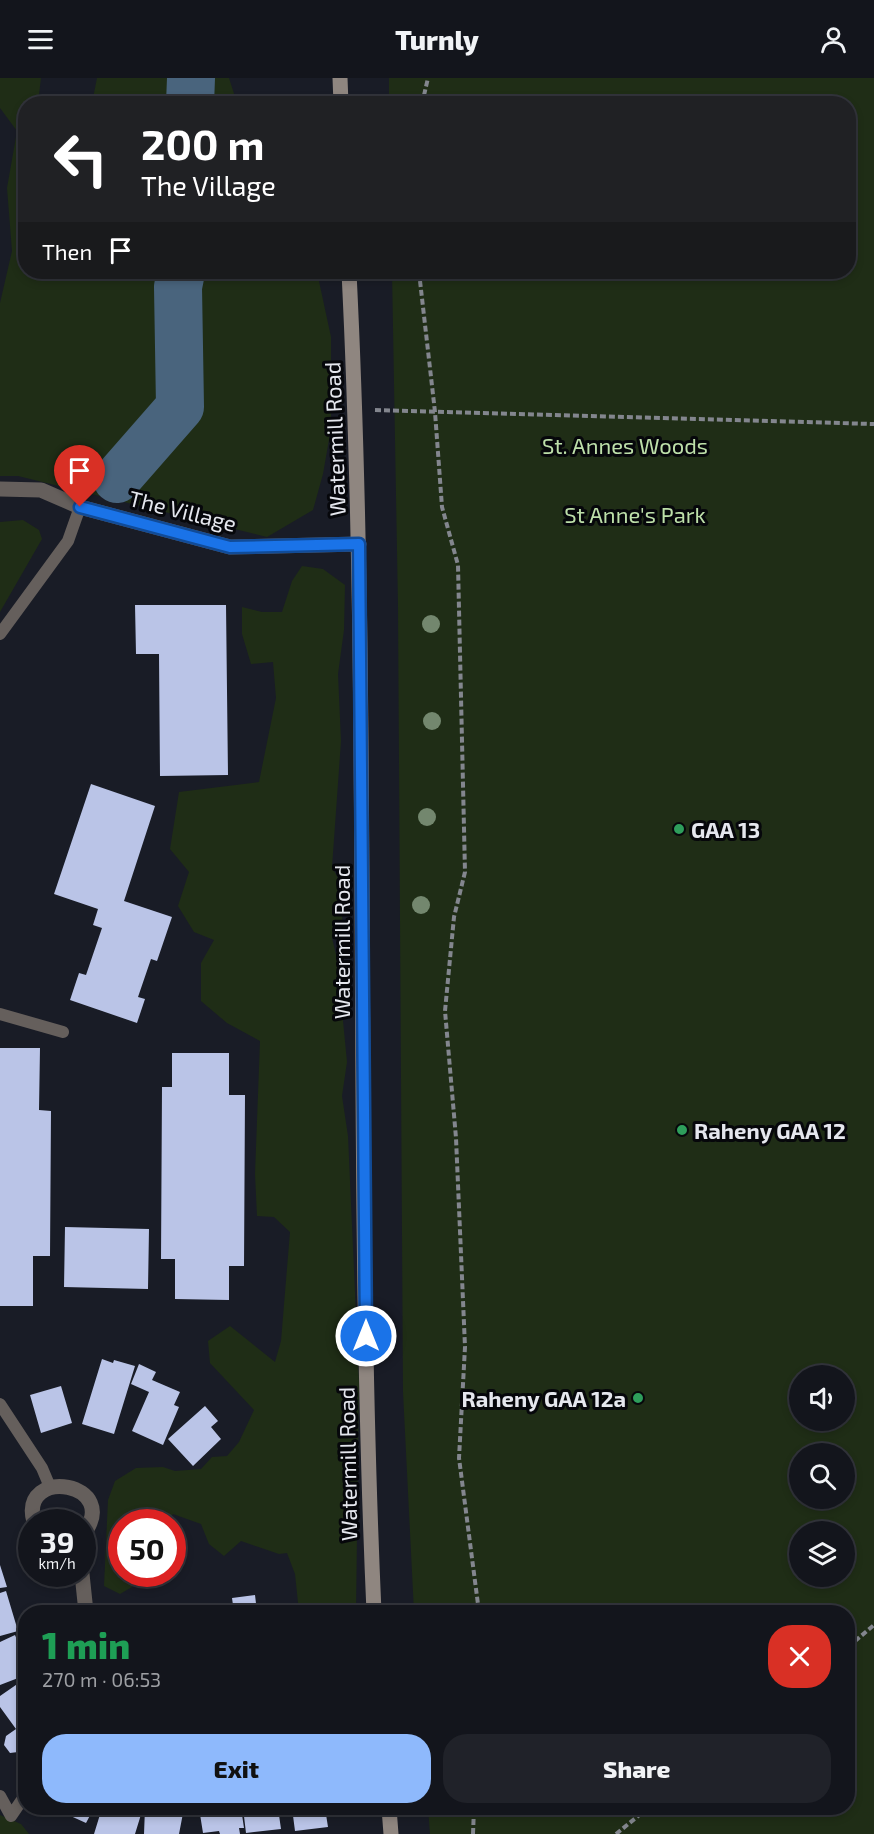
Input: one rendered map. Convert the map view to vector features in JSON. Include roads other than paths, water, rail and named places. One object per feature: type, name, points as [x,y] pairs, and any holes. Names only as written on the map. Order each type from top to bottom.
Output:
[{"type":"main road","points":[[340,78],[341,96]]},
{"type":"main road","name":"Watermill Road","points":[[349,279],[356,410],[359,544],[366,1336],[374,1605]]},
{"type":"main road","points":[[389,1815],[391,1834]]},
{"type":"street","name":"The Village","points":[[0,489],[41,490],[80,507],[230,547],[359,544]]},
{"type":"street","points":[[33,1509],[36,1500],[50,1487],[68,1485],[84,1494],[90,1509]]},
{"type":"street","points":[[83,1587],[85,1605]]},
{"type":"lane","points":[[0,634],[68,541],[80,507]]},
{"type":"lane","points":[[0,1014],[63,1032]]},
{"type":"lane","points":[[0,1404],[42,1468],[50,1487]]},
{"type":"lane","points":[[0,1796],[11,1816],[18,1806]]},
{"type":"waterway","points":[[190,96],[191,78]]},
{"type":"waterway","points":[[117,479],[180,407],[180,279]]},
{"type":"place","name":"GAA 13","points":[[679,829]]},
{"type":"place","name":"Raheny GAA 12","points":[[682,1130]]},
{"type":"place","name":"Raheny GAA 12a","points":[[638,1398]]},
{"type":"park label","name":"St. Annes Woods","points":[[625,445]]},
{"type":"park label","name":"St Anne's Park","points":[[635,514]]}]
